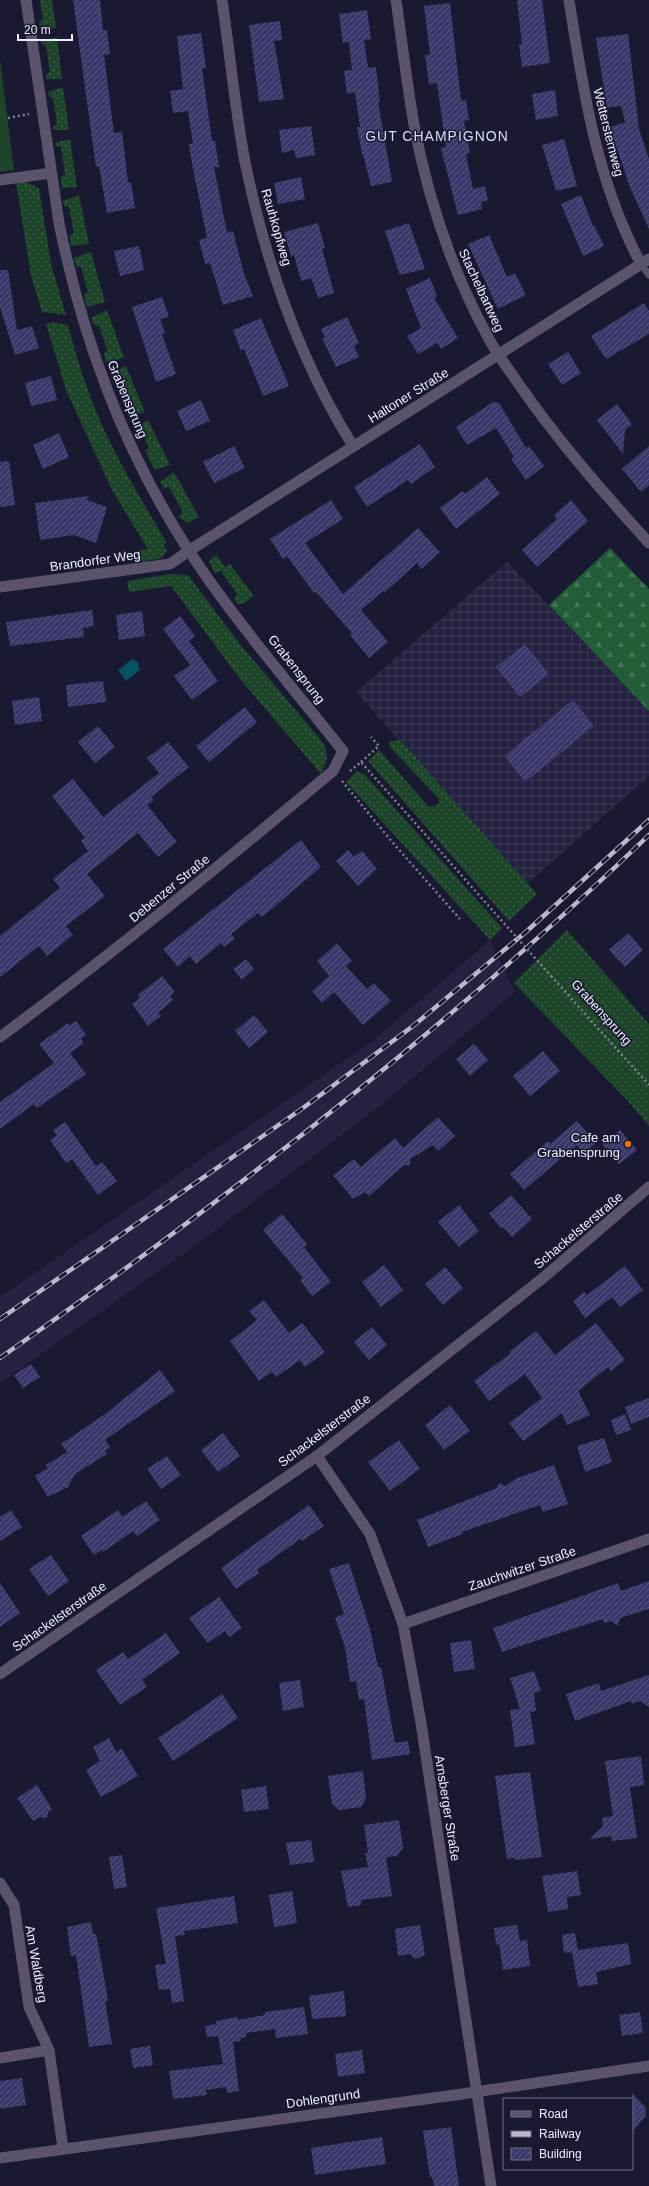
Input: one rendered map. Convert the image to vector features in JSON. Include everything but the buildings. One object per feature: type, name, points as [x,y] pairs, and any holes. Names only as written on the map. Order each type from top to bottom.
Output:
[{"type":"street","name":"Grabensprung","points":[[26,0],[51,172],[65,254],[80,315],[114,409],[164,509],[211,583],[344,751]]},
{"type":"street","name":"Rauhkopfweg","points":[[222,0],[245,161],[265,244],[309,362],[353,446]]},
{"type":"street","name":"Stachelbartweg","points":[[396,0],[414,125],[430,191],[448,251],[488,338],[543,419],[590,477],[649,543]]},
{"type":"street","name":"Wettersternweg","points":[[569,0],[583,90],[593,136],[618,213],[645,262]]},
{"type":"street","points":[[0,180],[51,172]]},
{"type":"street","name":"Haltoner Straße","points":[[190,550],[645,262]]},
{"type":"street","name":"Brandorfer Weg","points":[[0,587],[170,564],[190,550]]},
{"type":"street","name":"Debenzer Straße","points":[[0,1037],[160,914],[327,776],[333,771],[344,751]]},
{"type":"street","name":"Schackelsterstraße","points":[[0,1674],[317,1456],[543,1278],[649,1187]]},
{"type":"street","name":"Arnsberger Straße","points":[[317,1456],[370,1534],[403,1624],[421,1722],[478,2091],[491,2186]]},
{"type":"street","name":"Zauchwitzer Straße","points":[[403,1624],[649,1539]]},
{"type":"street","name":"Am Waldberg","points":[[0,1883],[14,1905],[29,2007],[49,2050],[63,2148]]},
{"type":"street","points":[[0,2058],[49,2050]]},
{"type":"street","name":"Dohlengrund","points":[[0,2158],[649,2066]]},
{"type":"lane","points":[[645,262],[649,275]]},
{"type":"path","points":[[8,118],[42,112]]},
{"type":"path","points":[[348,773],[379,746],[371,737]]},
{"type":"path","name":"Grabensprung","points":[[361,762],[649,1085]]},
{"type":"path","points":[[344,776],[341,780],[460,919]]},
{"type":"shaded area","points":[[40,0],[52,0],[56,28],[45,30],[40,28],[39,23],[43,19]]},
{"type":"shaded area","points":[[57,37],[62,79],[46,79],[46,75],[50,72],[46,46],[42,44],[41,41]]},
{"type":"shaded area","points":[[0,59],[14,170],[0,172]]},
{"type":"shaded area","points":[[63,87],[69,130],[53,130],[53,127],[57,124],[53,98],[49,96],[48,92]]},
{"type":"shaded area","points":[[70,139],[77,187],[62,188],[61,177],[65,174],[61,147],[56,146],[55,143]]},
{"type":"shaded area","points":[[16,182],[26,182],[39,188],[51,264],[66,315],[42,312],[31,276]]},
{"type":"shaded area","points":[[79,195],[89,244],[71,246],[70,236],[74,233],[69,207],[64,206],[63,201]]},
{"type":"shaded area","points":[[91,252],[105,302],[87,307],[84,295],[88,292],[81,267],[76,266],[74,258]]},
{"type":"shaded area","points":[[107,310],[124,358],[106,362],[104,354],[107,350],[99,326],[94,325],[91,318]]},
{"type":"shaded area","points":[[52,322],[68,325],[77,358],[95,410],[123,468],[166,542],[164,546],[167,551],[161,558],[142,562],[134,551],[148,549],[112,490],[66,390],[46,324]]},
{"type":"shaded area","points":[[126,366],[145,412],[129,417],[126,409],[129,406],[119,381],[114,381],[111,374]]},
{"type":"shaded area","points":[[148,420],[170,465],[155,470],[145,451],[149,448],[143,434],[137,435],[134,428]]},
{"type":"shaded area","points":[[174,472],[199,517],[188,523],[179,517],[183,512],[169,487],[164,488],[160,482]]},
{"type":"shaded area","points":[[217,555],[225,567],[230,564],[254,596],[238,605],[234,599],[237,594],[221,571],[214,573],[209,561]]},
{"type":"shaded area","points":[[507,562],[649,711],[649,776],[527,884],[356,692]]},
{"type":"shaded area","points":[[170,574],[188,575],[239,643],[325,745],[327,760],[321,774],[240,679],[171,586],[129,592],[127,581]]},
{"type":"shaded area","points":[[132,659],[137,661],[140,670],[126,681],[118,670]]},
{"type":"shaded area","points":[[400,740],[537,894],[509,921],[368,761],[379,750],[428,806],[432,807],[438,804],[439,799],[389,746],[389,742]]},
{"type":"shaded area","points":[[357,771],[365,775],[502,928],[490,940],[346,782]]},
{"type":"shaded area","points":[[567,930],[649,1024],[649,1126],[626,1099],[514,983]]},
{"type":"shaded area","points":[[490,940],[515,992],[381,1105],[200,1242],[0,1383],[0,1297],[370,1043]]},
{"type":"green space","points":[[610,548],[649,589],[649,711],[549,605]]},
{"type":"railway","points":[[0,1319],[303,1108],[413,1026],[527,931],[649,820]]},
{"type":"railway","points":[[0,1358],[85,1298],[253,1174],[335,1109],[495,976],[649,835]]},
{"type":"place","name":"Cafe am Grabensprung","points":[[628,1144]]},
{"type":"district","name":"GUT CHAMPIGNON","points":[[437,136]]}]
